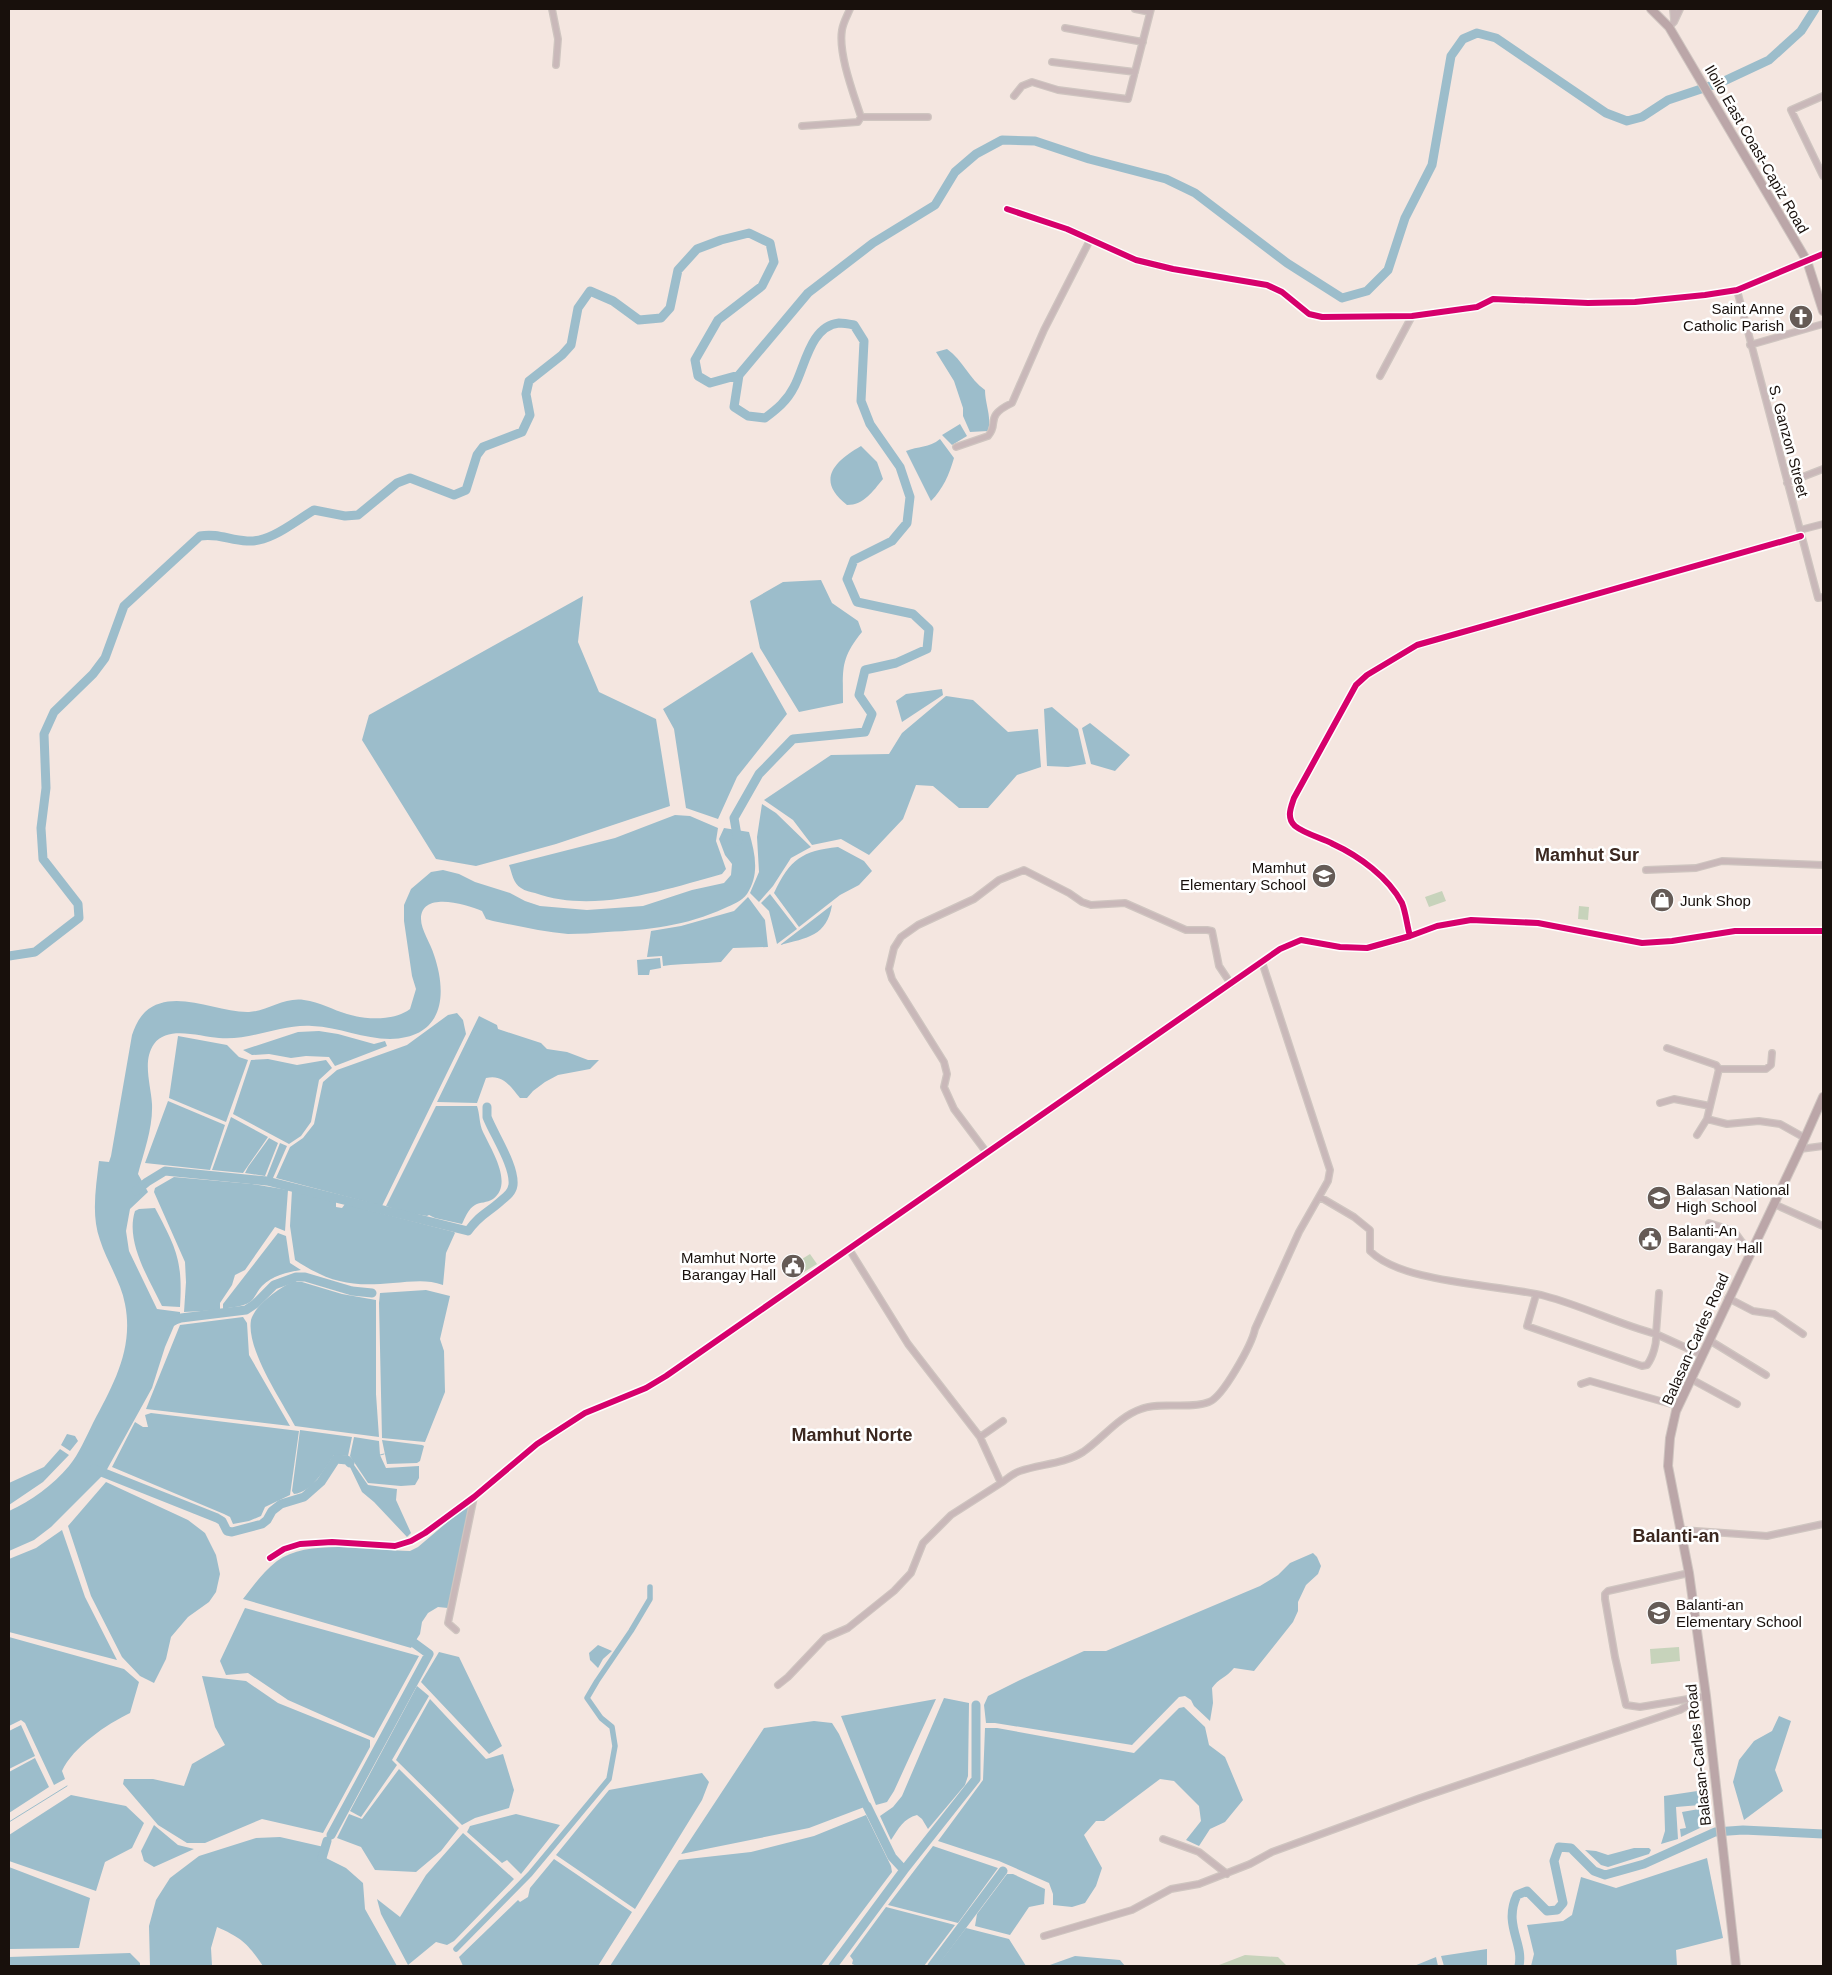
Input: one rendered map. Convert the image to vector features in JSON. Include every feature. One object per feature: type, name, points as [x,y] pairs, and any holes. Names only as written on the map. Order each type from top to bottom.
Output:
[{"type":"main road","name":"Iloilo East Coast-Capiz Road","points":[[1651,9],[1671,24],[1710,98],[1807,261],[1823,311]]},
{"type":"main road","name":"Balasan-Carles Road","points":[[1736,1966],[1706,1696],[1682,1530],[1668,1466],[1670,1438],[1678,1406],[1823,1097]]},
{"type":"street","points":[[552,9],[558,39],[556,65]]},
{"type":"street","points":[[802,126],[858,122],[861,117],[850,82],[841,42],[843,26],[850,9]]},
{"type":"street","points":[[1014,96],[1022,86],[1032,82],[1058,90],[1128,99],[1151,10],[1136,9]]},
{"type":"street","points":[[1671,24],[1673,9]]},
{"type":"street","points":[[1671,24],[1680,9]]},
{"type":"street","points":[[1066,28],[1143,42]]},
{"type":"street","points":[[1052,62],[1135,72]]},
{"type":"street","points":[[1823,96],[1791,110],[1823,176]]},
{"type":"street","points":[[861,117],[928,117]]},
{"type":"street","points":[[1006,209],[1067,229],[1142,262],[1267,285],[1282,292],[1309,314],[1322,317],[1412,316],[1477,307],[1494,299],[1588,303],[1635,302],[1705,295],[1737,290],[1823,254]]},
{"type":"street","points":[[956,447],[988,436],[993,417],[999,409],[1012,403],[1044,330],[1090,240]]},
{"type":"street","name":"S. Ganzon Street","points":[[1737,290],[1800,533],[1821,598]]},
{"type":"street","points":[[1380,376],[1412,316]]},
{"type":"street","points":[[1750,345],[1823,324]]},
{"type":"street","points":[[1787,483],[1823,470]]},
{"type":"street","points":[[1410,936],[1402,904],[1389,885],[1370,866],[1339,847],[1295,826],[1290,818],[1290,810],[1294,798],[1356,685],[1367,675],[1417,645],[1800,533],[1823,524]]},
{"type":"street","points":[[1646,870],[1696,868],[1722,861],[1823,865]]},
{"type":"street","points":[[986,1153],[954,1109],[944,1087],[947,1074],[944,1062],[892,979],[889,969],[894,948],[901,937],[918,925],[967,903],[1000,880],[1024,870],[1069,893],[1082,902],[1091,905],[1125,903],[1186,930],[1207,930],[1212,932],[1219,966],[1230,984]]},
{"type":"street","points":[[270,1558],[284,1549],[300,1544],[332,1542],[395,1546],[411,1541],[425,1533],[474,1497],[537,1444],[585,1413],[646,1388],[666,1376],[1280,948],[1301,940],[1340,947],[1367,948],[1437,926],[1471,920],[1538,923],[1642,943],[1672,942],[1735,931],[1823,932]]},
{"type":"street","points":[[778,1685],[825,1638],[848,1628],[894,1591],[911,1573],[924,1543],[951,1515],[1018,1471],[1059,1462],[1082,1453],[1120,1421],[1140,1409],[1151,1406],[1209,1402],[1218,1396],[1245,1352],[1299,1232],[1328,1181],[1330,1170],[1262,962]]},
{"type":"street","points":[[1667,1048],[1716,1064],[1719,1069],[1707,1119],[1697,1135]]},
{"type":"street","points":[[1719,1069],[1766,1068],[1771,1065],[1772,1054]]},
{"type":"street","points":[[1660,1103],[1674,1098],[1710,1106]]},
{"type":"street","points":[[1707,1119],[1727,1124],[1759,1121],[1780,1124],[1805,1138]]},
{"type":"street","points":[[1800,1149],[1823,1146]]},
{"type":"street","points":[[1320,1197],[1354,1217],[1370,1230],[1370,1251],[1377,1258],[1403,1271],[1536,1295],[1604,1315],[1656,1334],[1702,1355]]},
{"type":"street","points":[[1774,1204],[1823,1226]]},
{"type":"street","points":[[1709,1223],[1734,1231],[1751,1250]]},
{"type":"street","points":[[849,1250],[908,1344],[980,1437],[1001,1483]]},
{"type":"street","points":[[1536,1295],[1527,1326],[1642,1366],[1650,1362],[1657,1340],[1659,1293]]},
{"type":"street","points":[[1728,1298],[1754,1311],[1774,1314],[1803,1334]]},
{"type":"street","points":[[1709,1340],[1766,1375]]},
{"type":"street","points":[[1691,1379],[1737,1404]]},
{"type":"street","points":[[1581,1384],[1590,1381],[1678,1406]]},
{"type":"street","points":[[980,1437],[1003,1421]]},
{"type":"street","points":[[456,1630],[448,1623],[474,1497]]},
{"type":"street","points":[[1682,1530],[1767,1536],[1823,1524]]},
{"type":"street","points":[[1689,1573],[1608,1591],[1605,1594],[1615,1657],[1626,1705],[1640,1707],[1706,1696]]},
{"type":"street","points":[[1044,1936],[1132,1910],[1171,1890],[1200,1884],[1250,1864],[1272,1852],[1420,1798],[1680,1710],[1697,1698]]},
{"type":"street","points":[[1163,1838],[1199,1852],[1226,1874]]},
{"type":"green space","points":[[1442,891],[1446,901],[1429,907],[1425,897]]},
{"type":"green space","points":[[1579,906],[1589,907],[1588,920],[1578,919]]},
{"type":"green space","points":[[810,1254],[817,1264],[801,1274],[794,1264]]},
{"type":"green space","points":[[1679,1647],[1680,1661],[1651,1664],[1650,1649]]},
{"type":"green space","points":[[1245,1955],[1278,1957],[1287,1966],[1219,1966]]},
{"type":"water","points":[[947,349],[953,353],[979,386],[985,390],[989,421],[988,431],[970,432],[963,416],[963,408],[954,381],[936,352]]},
{"type":"water","points":[[960,424],[967,436],[952,445],[942,435]]},
{"type":"water","points":[[940,439],[954,458],[945,481],[931,501],[906,451],[932,444]]},
{"type":"water","points":[[861,446],[877,462],[883,479],[863,500],[847,505],[832,488],[830,480],[836,465]]},
{"type":"water","points":[[821,580],[832,603],[858,621],[862,632],[846,657],[843,673],[843,703],[799,712],[760,648],[750,601],[783,582]]},
{"type":"water","points":[[583,596],[578,642],[599,692],[656,719],[670,806],[556,844],[476,866],[436,859],[362,740],[369,715]]},
{"type":"water","points":[[752,652],[787,714],[737,777],[718,819],[686,808],[674,729],[663,709]]},
{"type":"water","points":[[942,689],[943,695],[902,722],[896,701],[906,694]]},
{"type":"water","points":[[946,696],[973,700],[1008,732],[1038,729],[1041,767],[1017,775],[988,808],[959,808],[933,786],[916,785],[903,819],[869,855],[841,839],[812,845],[793,820],[764,800],[831,755],[889,754],[902,733]]},
{"type":"water","points":[[1052,707],[1078,729],[1086,764],[1068,767],[1047,766],[1044,709]]},
{"type":"water","points":[[1090,723],[1130,755],[1115,771],[1091,764],[1082,728]]},
{"type":"water","points":[[762,804],[776,813],[811,847],[791,858],[773,886],[759,902],[750,893],[759,872],[757,837]]},
{"type":"water","points":[[675,815],[690,816],[718,828],[716,841],[726,869],[722,874],[653,893],[605,900],[581,901],[557,899],[526,891],[518,886],[513,878],[509,865],[615,838]]},
{"type":"water","points":[[724,828],[749,832],[755,863],[754,879],[751,886],[747,894],[740,901],[710,914],[681,923],[637,930],[568,934],[493,921],[486,919],[482,911],[466,905],[436,902],[428,905],[423,910],[421,923],[433,951],[438,970],[440,999],[437,1012],[431,1023],[421,1031],[408,1037],[380,1038],[332,1028],[300,1026],[231,1038],[176,1033],[160,1038],[154,1044],[148,1058],[152,1104],[151,1122],[138,1174],[148,1192],[130,1209],[126,1231],[129,1251],[157,1309],[180,1312],[180,1322],[174,1326],[165,1347],[152,1388],[105,1473],[51,1527],[34,1540],[9,1551],[9,1511],[41,1492],[56,1480],[73,1461],[108,1395],[124,1351],[127,1336],[125,1304],[97,1230],[95,1201],[99,1161],[109,1162],[111,1156],[132,1035],[145,1012],[156,1005],[182,1001],[249,1012],[290,1000],[304,1000],[316,1002],[347,1014],[363,1017],[380,1018],[396,1016],[410,1009],[416,989],[412,976],[404,921],[404,905],[411,889],[431,872],[443,870],[459,874],[475,882],[510,893],[540,906],[587,910],[643,906],[692,890],[724,883],[731,875],[732,864],[725,855],[719,839]]},
{"type":"water","points":[[838,847],[864,861],[872,871],[859,885],[840,895],[799,927],[774,893],[786,872],[798,859],[815,851]]},
{"type":"water","points":[[770,894],[797,929],[777,944],[769,911],[761,903]]},
{"type":"water","points":[[748,897],[765,920],[768,947],[733,948],[721,962],[714,963],[663,966],[662,956],[647,957],[651,931],[681,926],[734,911]]},
{"type":"water","points":[[832,905],[826,923],[814,934],[780,945]]},
{"type":"water","points":[[660,958],[661,968],[650,970],[649,975],[638,975],[637,960]]},
{"type":"water","points":[[457,1013],[463,1020],[466,1034],[382,1206],[276,1178],[290,1147],[303,1138],[314,1124],[323,1082],[337,1070],[407,1045],[448,1015]]},
{"type":"water","points":[[479,1016],[497,1025],[498,1029],[541,1043],[547,1049],[567,1052],[588,1060],[599,1060],[590,1069],[558,1075],[545,1082],[527,1098],[520,1098],[502,1079],[492,1077],[486,1078],[477,1103],[437,1102]]},
{"type":"water","points":[[319,1031],[374,1044],[385,1041],[387,1046],[335,1066],[329,1057],[306,1056],[291,1058],[269,1054],[252,1055],[243,1050],[298,1032]]},
{"type":"water","points":[[178,1036],[227,1045],[239,1057],[248,1060],[226,1122],[169,1098]]},
{"type":"water","points":[[268,1059],[297,1065],[326,1060],[332,1068],[319,1080],[311,1122],[301,1136],[289,1144],[233,1114],[251,1060]]},
{"type":"water","points":[[168,1101],[225,1125],[210,1170],[145,1163]]},
{"type":"water","points":[[436,1106],[477,1106],[482,1129],[499,1166],[501,1185],[499,1193],[493,1199],[473,1207],[462,1224],[429,1215],[403,1212],[386,1206]]},
{"type":"water","points":[[231,1117],[268,1137],[243,1173],[212,1170]]},
{"type":"water","points":[[269,1138],[278,1143],[265,1176],[245,1173],[248,1167]]},
{"type":"water","points":[[280,1143],[287,1146],[273,1178],[268,1179],[267,1176]]},
{"type":"water","points":[[174,1177],[252,1184],[288,1190],[285,1231],[275,1227],[245,1270],[235,1275],[232,1285],[220,1303],[220,1310],[184,1312],[185,1262],[154,1192],[155,1188]]},
{"type":"water","points":[[292,1190],[336,1202],[336,1207],[342,1208],[345,1204],[454,1232],[446,1253],[443,1285],[424,1281],[353,1284],[319,1274],[295,1260],[290,1226]]},
{"type":"water","points":[[155,1208],[177,1255],[181,1291],[180,1307],[162,1306],[145,1272],[136,1248],[133,1235],[135,1211]]},
{"type":"water","points":[[278,1233],[286,1236],[290,1263],[301,1270],[285,1273],[270,1280],[262,1286],[247,1304],[223,1309],[223,1304]]},
{"type":"water","points":[[293,1282],[302,1282],[342,1294],[376,1300],[376,1394],[379,1437],[295,1426],[274,1389],[254,1345],[251,1320],[257,1308],[269,1297]]},
{"type":"water","points":[[426,1290],[450,1296],[440,1339],[444,1351],[445,1392],[425,1442],[382,1438],[380,1293]]},
{"type":"water","points":[[243,1317],[247,1323],[249,1355],[290,1426],[146,1409],[180,1325]]},
{"type":"water","points":[[151,1413],[299,1431],[290,1495],[265,1507],[261,1516],[249,1521],[233,1524],[230,1517],[224,1514],[112,1467],[135,1422],[143,1427],[148,1427],[145,1415]]},
{"type":"water","points":[[300,1430],[352,1437],[348,1456],[334,1455],[322,1473],[307,1489],[294,1494],[292,1491]]},
{"type":"water","points":[[67,1434],[75,1436],[78,1441],[70,1451],[61,1445]]},
{"type":"water","points":[[354,1437],[379,1441],[380,1455],[386,1468],[419,1466],[419,1478],[415,1485],[401,1486],[368,1483],[350,1456]]},
{"type":"water","points":[[382,1440],[424,1446],[420,1461],[417,1463],[387,1464]]},
{"type":"water","points":[[60,1449],[69,1455],[43,1482],[9,1505],[9,1483],[44,1467]]},
{"type":"water","points":[[352,1462],[368,1485],[397,1489],[396,1500],[411,1533],[407,1537],[362,1492],[349,1465]]},
{"type":"water","points":[[106,1482],[188,1520],[205,1533],[216,1555],[220,1574],[216,1592],[209,1602],[188,1617],[171,1637],[166,1659],[154,1683],[140,1676],[122,1657],[91,1596],[68,1526]]},
{"type":"water","points":[[471,1502],[448,1608],[438,1607],[428,1613],[422,1622],[420,1634],[411,1648],[243,1599],[268,1569],[277,1561],[290,1554],[323,1547],[410,1551],[418,1547]]},
{"type":"water","points":[[62,1530],[85,1597],[117,1660],[9,1632],[9,1559],[36,1548]]},
{"type":"water","points":[[1313,1553],[1321,1566],[1318,1574],[1306,1585],[1298,1602],[1298,1611],[1293,1622],[1254,1671],[1234,1668],[1214,1685],[1212,1688],[1213,1703],[1210,1721],[1185,1696],[1179,1697],[1132,1745],[986,1723],[984,1705],[988,1696],[1084,1651],[1106,1651],[1260,1586],[1278,1575],[1290,1563]]},
{"type":"water","points":[[245,1608],[419,1656],[374,1738],[288,1700],[248,1673],[226,1675],[220,1661]]},
{"type":"water","points":[[9,1637],[124,1669],[139,1682],[130,1713],[111,1723],[82,1745],[67,1762],[62,1771],[65,1779],[54,1785],[25,1723],[21,1720],[9,1726]]},
{"type":"water","points":[[598,1645],[612,1651],[603,1659],[598,1668],[590,1660],[589,1653]]},
{"type":"water","points":[[439,1652],[459,1657],[502,1746],[489,1754],[421,1682]]},
{"type":"water","points":[[202,1676],[246,1681],[278,1703],[370,1740],[370,1747],[323,1833],[262,1819],[205,1843],[187,1843],[158,1825],[123,1784],[124,1779],[153,1779],[184,1786],[192,1764],[225,1745],[215,1727]]},
{"type":"water","points":[[417,1686],[429,1696],[392,1760],[397,1765],[361,1817],[350,1811]]},
{"type":"water","points":[[944,1698],[969,1703],[968,1776],[965,1785],[928,1829],[922,1819],[917,1815],[912,1816],[905,1821],[891,1840],[880,1816],[893,1807],[902,1796]]},
{"type":"water","points":[[430,1699],[486,1759],[503,1754],[514,1790],[509,1808],[475,1818],[462,1825],[396,1760]]},
{"type":"water","points":[[936,1699],[894,1791],[887,1802],[876,1805],[841,1716]]},
{"type":"water","points":[[1184,1707],[1205,1727],[1209,1745],[1225,1757],[1243,1800],[1225,1822],[1210,1829],[1199,1846],[1186,1840],[1201,1821],[1199,1806],[1174,1781],[1160,1779],[1104,1821],[1096,1821],[1084,1835],[1102,1868],[1096,1886],[1085,1903],[1072,1907],[1053,1905],[1053,1894],[1049,1883],[999,1861],[938,1841],[983,1780],[985,1728],[997,1728],[1134,1753],[1179,1708]]},
{"type":"water","points":[[1779,1716],[1791,1721],[1775,1770],[1783,1791],[1744,1820],[1733,1782],[1739,1760],[1754,1741],[1772,1731]]},
{"type":"water","points":[[814,1721],[832,1723],[839,1734],[869,1802],[867,1806],[809,1828],[681,1854],[764,1728]]},
{"type":"water","points":[[21,1725],[35,1756],[9,1769],[9,1731]]},
{"type":"water","points":[[35,1758],[49,1787],[9,1813],[9,1772]]},
{"type":"water","points":[[399,1769],[459,1828],[441,1851],[416,1872],[375,1870],[361,1847],[337,1838],[349,1814],[362,1819]]},
{"type":"water","points":[[702,1773],[709,1782],[702,1800],[635,1909],[556,1855],[609,1790]]},
{"type":"water","points":[[1704,1790],[1705,1801],[1700,1805],[1676,1807],[1678,1839],[1661,1844],[1665,1831],[1664,1796]]},
{"type":"water","points":[[71,1795],[126,1806],[144,1823],[132,1848],[105,1862],[96,1891],[9,1861],[9,1835]]},
{"type":"water","points":[[1699,1809],[1704,1824],[1702,1827],[1681,1837],[1680,1829],[1686,1828],[1682,1812]]},
{"type":"water","points":[[516,1814],[560,1825],[521,1874],[507,1860],[502,1863],[467,1832],[470,1826]]},
{"type":"water","points":[[866,1815],[891,1866],[892,1872],[821,1966],[610,1966],[679,1860],[751,1852],[814,1836]]},
{"type":"water","points":[[154,1825],[178,1845],[194,1849],[154,1867],[144,1861],[141,1851]]},
{"type":"water","points":[[463,1833],[514,1879],[454,1941],[447,1945],[436,1942],[408,1965],[381,1914],[377,1899],[400,1917],[426,1875]]},
{"type":"water","points":[[280,1837],[324,1847],[326,1858],[346,1868],[363,1883],[365,1909],[397,1966],[263,1966],[244,1942],[217,1927],[211,1948],[212,1966],[150,1966],[149,1926],[156,1900],[170,1878],[199,1856],[256,1838]]},
{"type":"water","points":[[933,1846],[998,1868],[958,1923],[888,1905]]},
{"type":"water","points":[[1634,1848],[1649,1848],[1651,1850],[1649,1854],[1608,1867],[1601,1865],[1585,1850],[1608,1855]]},
{"type":"water","points":[[1707,1858],[1723,1938],[1676,1950],[1677,1966],[1531,1966],[1534,1954],[1527,1925],[1563,1921],[1572,1915],[1581,1877],[1616,1888]]},
{"type":"water","points":[[554,1859],[632,1912],[598,1966],[463,1966],[459,1957],[518,1900],[520,1902],[528,1897],[530,1888]]},
{"type":"water","points":[[9,1867],[90,1898],[79,1948],[9,1949]]},
{"type":"water","points":[[1007,1874],[1013,1874],[1045,1889],[1044,1904],[1029,1907],[1010,1935],[975,1926],[977,1914]]},
{"type":"water","points":[[886,1907],[955,1925],[924,1966],[857,1966],[852,1964],[853,1960],[850,1956]]},
{"type":"water","points":[[966,1928],[1009,1939],[1026,1966],[937,1966]]},
{"type":"water","points":[[1487,1949],[1487,1966],[1444,1966],[1441,1956]]},
{"type":"water","points":[[130,1953],[140,1963],[140,1966],[9,1966],[9,1957]]},
{"type":"water","points":[[1075,1956],[1120,1960],[1125,1966],[1047,1966]]},
{"type":"water","points":[[1436,1957],[1438,1966],[1414,1966]]},
{"type":"waterway","points":[[738,841],[734,818],[759,774],[793,739],[865,732],[872,714],[859,695],[865,670],[896,663],[927,649],[929,629],[913,614],[857,602],[847,579],[854,560],[892,541],[907,523],[910,497],[900,467],[870,424],[861,401],[864,341],[854,325],[839,323],[821,331],[810,349],[791,392],[765,418],[748,416],[734,407],[739,375],[808,293],[873,243],[935,205],[955,172],[976,154],[1002,140],[1035,141],[1089,159],[1166,179],[1195,193],[1287,263],[1342,298],[1367,291],[1388,270],[1405,218],[1432,165],[1451,56],[1463,39],[1477,33],[1496,38],[1606,113],[1627,121],[1642,117],[1668,100],[1722,82],[1769,60],[1801,31],[1815,9]]},
{"type":"waterway","points":[[9,956],[35,952],[79,918],[78,904],[43,859],[41,828],[46,788],[44,734],[54,712],[93,674],[105,658],[124,606],[200,536],[212,535],[256,541],[273,535],[314,510],[345,516],[358,515],[397,483],[410,478],[454,495],[466,490],[477,455],[483,447],[522,432],[530,415],[526,394],[529,381],[562,355],[571,345],[578,308],[590,291],[613,301],[639,320],[661,318],[670,308],[678,270],[697,249],[721,240],[749,233],[770,243],[774,262],[762,286],[718,320],[695,360],[698,376],[710,383],[739,375]]},
{"type":"waterway","points":[[136,1191],[165,1171],[267,1181],[468,1231],[480,1217],[512,1190],[513,1185],[511,1169],[487,1117],[487,1107]]},
{"type":"waterway","points":[[169,1322],[181,1318],[246,1310],[255,1304],[274,1285],[296,1277],[305,1277],[352,1291],[372,1293]]},
{"type":"waterway","points":[[380,1455],[384,1454]]},
{"type":"waterway","points":[[94,1469],[217,1518],[222,1521],[227,1531],[232,1532],[262,1524],[267,1520],[272,1511],[281,1504],[304,1497],[321,1482],[336,1459],[347,1460],[350,1463]]},
{"type":"waterway","points":[[456,1949],[530,1874],[609,1779],[615,1746],[612,1727],[601,1718],[587,1698],[650,1599],[650,1587]]},
{"type":"waterway","points":[[331,1835],[429,1654],[414,1643]]},
{"type":"waterway","points":[[833,1966],[904,1870],[976,1779],[976,1705]]},
{"type":"waterway","points":[[9,1822],[67,1786]]},
{"type":"waterway","points":[[867,1806],[892,1857],[904,1870]]},
{"type":"waterway","points":[[1519,1966],[1519,1949],[1512,1916],[1513,1906],[1517,1895],[1527,1891],[1547,1911],[1557,1910],[1563,1903],[1554,1861],[1559,1847],[1571,1848],[1594,1871],[1605,1875],[1644,1864],[1715,1832],[1743,1830],[1823,1834]]},
{"type":"waterway","points":[[322,1858],[327,1841]]},
{"type":"waterway","points":[[932,1966],[1003,1871]]},
{"type":"cycle path","points":[[1007,209],[1067,229],[1136,260],[1173,269],[1267,285],[1282,292],[1309,314],[1322,317],[1412,316],[1477,307],[1493,299],[1588,303],[1635,302],[1705,295],[1737,290],[1823,254]]},
{"type":"cycle path","points":[[1410,936],[1402,903],[1389,884],[1363,861],[1343,849],[1299,829],[1292,823],[1290,816],[1294,798],[1356,685],[1367,675],[1417,645],[1801,536]]},
{"type":"cycle path","points":[[270,1558],[284,1549],[300,1544],[332,1542],[395,1546],[411,1541],[425,1533],[474,1497],[537,1444],[585,1413],[646,1388],[666,1376],[1280,949],[1301,940],[1340,947],[1367,948],[1437,926],[1471,920],[1538,923],[1642,943],[1672,941],[1735,931],[1823,931]]},
{"type":"place","name":"Saint Anne Catholic Parish","points":[[1801,317]]},
{"type":"place","name":"Mamhut Elementary School","points":[[1324,876]]},
{"type":"place","name":"Junk Shop","points":[[1662,900]]},
{"type":"place","name":"Balasan National High School","points":[[1659,1198]]},
{"type":"place","name":"Balanti-An Barangay Hall","points":[[1650,1239]]},
{"type":"place","name":"Mamhut Norte Barangay Hall","points":[[793,1266]]},
{"type":"place","name":"Balanti-an Elementary School","points":[[1659,1613]]},
{"type":"district","name":"Mamhut Sur","points":[[1587,855]]},
{"type":"district","name":"Mamhut Norte","points":[[852,1435]]},
{"type":"district","name":"Balanti-an","points":[[1676,1536]]}]
